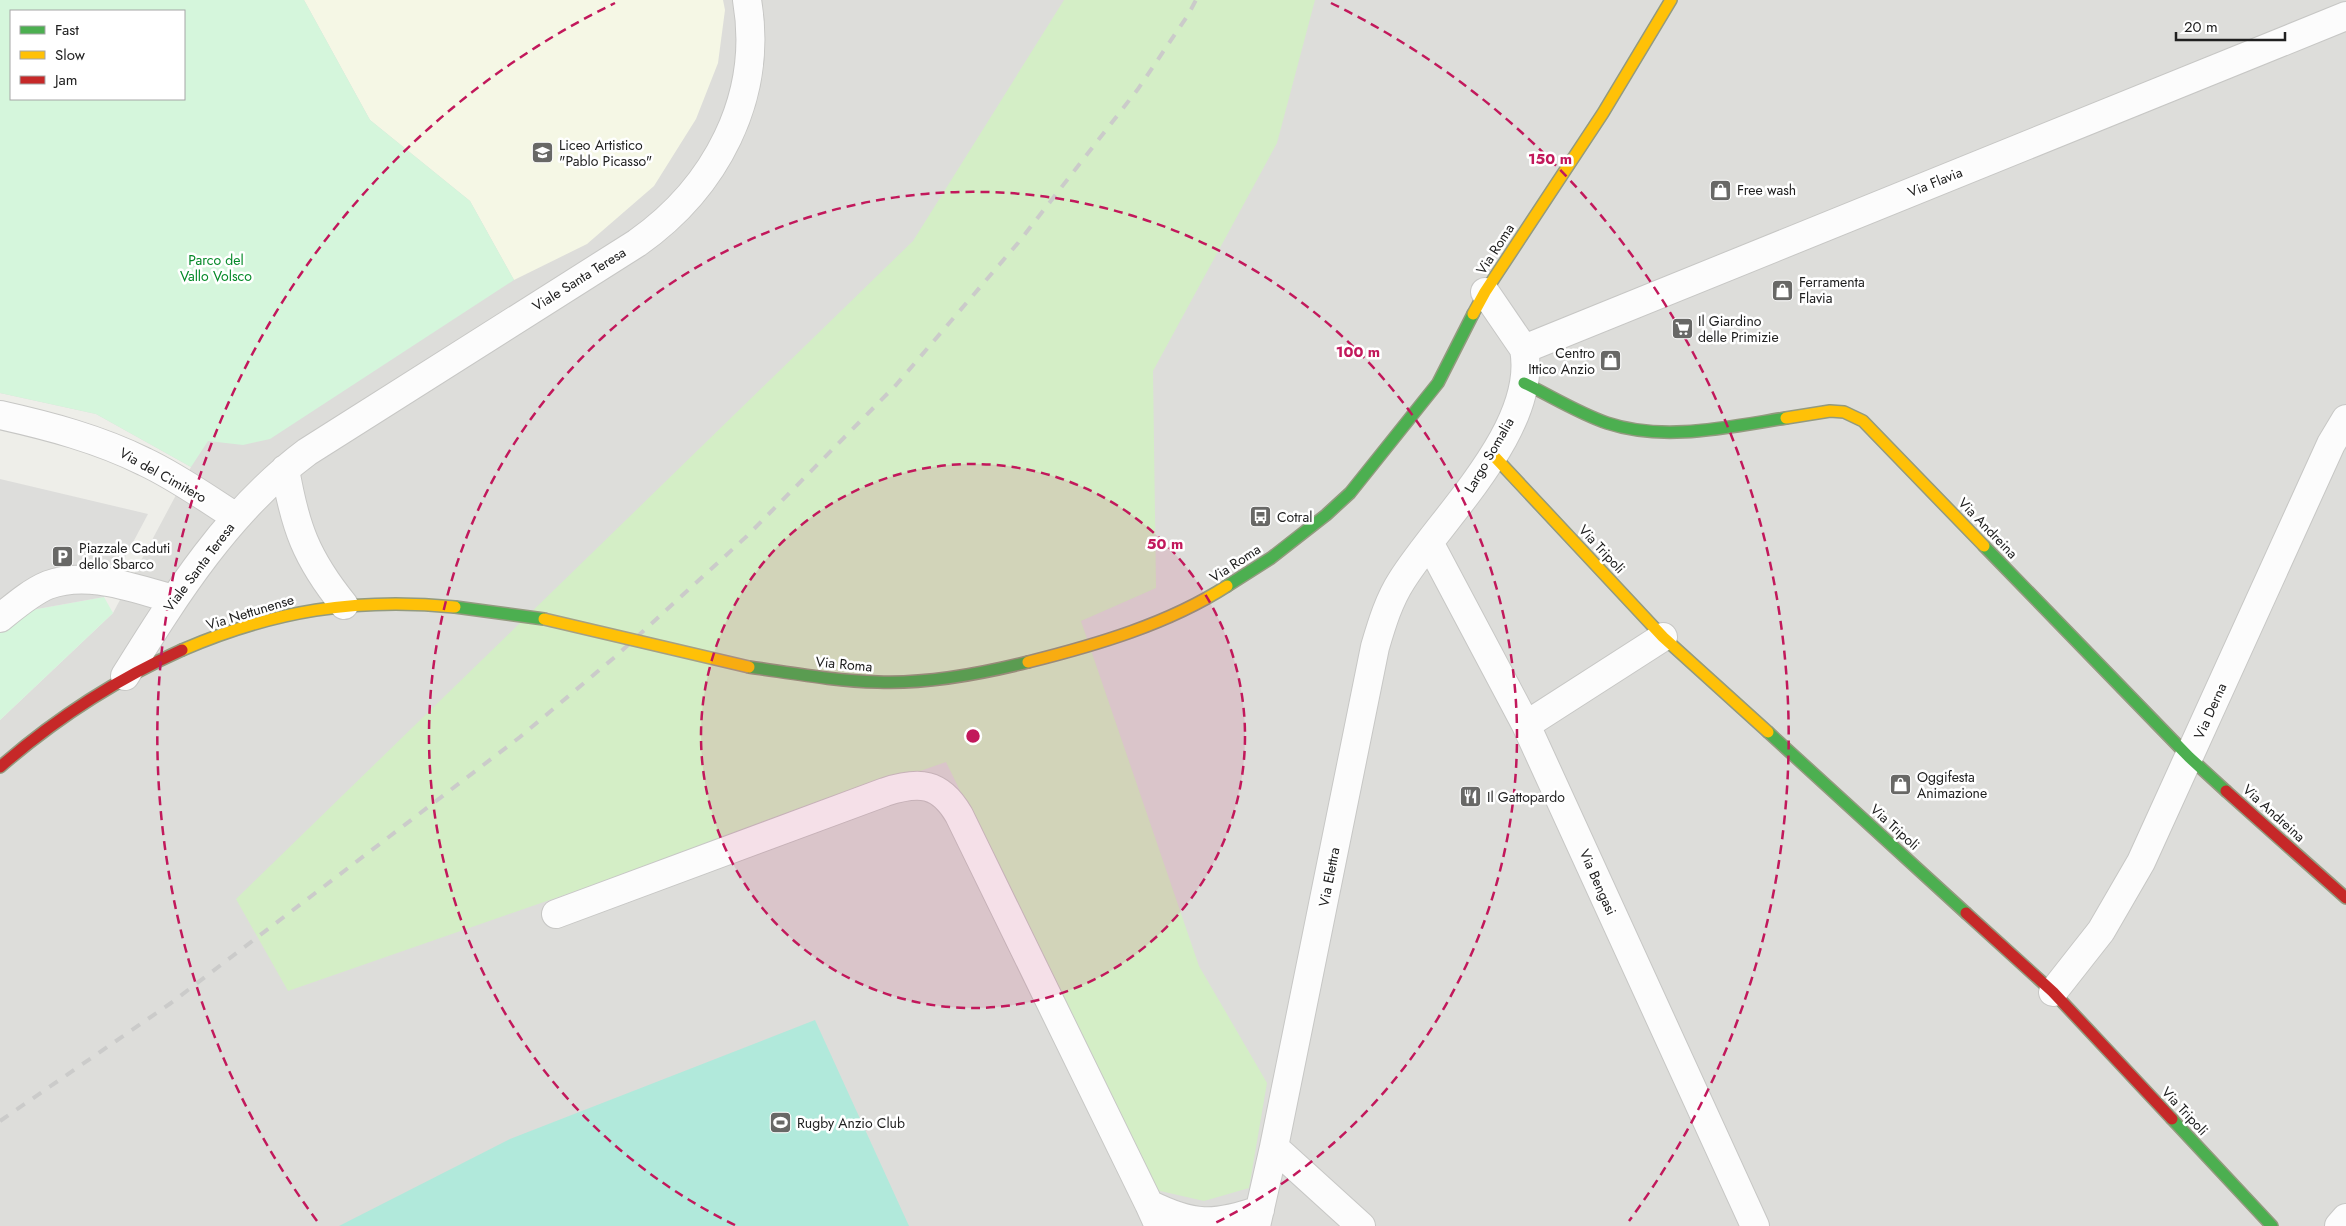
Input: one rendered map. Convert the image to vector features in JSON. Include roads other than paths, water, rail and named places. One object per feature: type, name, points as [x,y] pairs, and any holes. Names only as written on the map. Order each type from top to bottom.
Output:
[{"type":"street","name":"Viale Santa Teresa","points":[[125,676],[174,598],[236,517],[284,469],[307,452],[637,243],[676,212],[702,182],[718,158],[739,109],[749,47],[747,0]]},
{"type":"street","name":"Via Roma","points":[[544,619],[749,667],[818,677],[878,682],[913,681],[988,672],[1065,653],[1140,628],[1210,597],[1271,558],[1326,515],[1350,493],[1438,383],[1485,292],[1603,114],[1671,0]]},
{"type":"street","name":"Via Flavia","points":[[1524,349],[2346,16]]},
{"type":"street","points":[[1485,292],[1524,349]]},
{"type":"street","name":"Largo Somalia","points":[[1388,608],[1403,578],[1430,544],[1493,455],[1511,420],[1524,383],[1526,358],[1524,349]]},
{"type":"street","name":"Via Andreina","points":[[1524,383],[1616,426],[1652,431],[1687,432],[1726,428],[1830,411],[1844,412],[1863,421],[2189,757],[2346,897]]},
{"type":"street","name":"Via del Cimitero","points":[[0,416],[99,442],[122,451],[147,462],[236,517]]},
{"type":"street","name":"Via Derna","points":[[2053,992],[2091,946],[2125,891],[2189,757],[2330,444],[2346,419]]},
{"type":"street","name":"Via Tripoli","points":[[1493,455],[1664,637],[2053,992],[2272,1226]]},
{"type":"street","points":[[284,469],[294,516],[306,550],[344,605]]},
{"type":"street","name":"Via Bengasi","points":[[1430,544],[1526,725],[1755,1226]]},
{"type":"street","points":[[0,618],[37,591],[72,580],[106,582],[174,598]]},
{"type":"street","name":"Via Nettunense","points":[[0,766],[46,728],[125,676],[238,630],[286,615],[344,605],[426,604],[544,619]]},
{"type":"street","name":"Via Elettra","points":[[1258,1218],[1375,647],[1388,608]]},
{"type":"street","points":[[1526,725],[1664,637]]},
{"type":"street","points":[[556,914],[885,792],[917,784],[928,785],[947,798],[959,815],[1154,1215],[1194,1222],[1223,1222],[1258,1218]]},
{"type":"street","points":[[1274,1147],[1361,1226]]},
{"type":"street","points":[[2339,1226],[2346,1218]]},
{"type":"railway","points":[[0,1121],[171,1003],[520,737],[616,656],[747,536],[896,385],[1018,243],[1138,89],[1196,0]]},
{"type":"place","name":"Liceo Artistico \"Pablo Picasso\"","points":[[543,153]]},
{"type":"place","name":"Free wash","points":[[1721,190]]},
{"type":"place","name":"Ferramenta Flavia","points":[[1783,290]]},
{"type":"place","name":"Il Giardino delle Primizie","points":[[1682,329]]},
{"type":"place","name":"Centro Ittico Anzio","points":[[1611,361]]},
{"type":"place","name":"Cotral","points":[[1261,517]]},
{"type":"place","name":"Piazzale Caduti dello Sbarco","points":[[63,556]]},
{"type":"place","name":"Oggifesta Animazione","points":[[1901,785]]},
{"type":"place","name":"Il Gattopardo","points":[[1471,797]]},
{"type":"place","name":"Rugby Anzio Club","points":[[781,1123]]},
{"type":"park label","name":"Parco del Vallo Volsco","points":[[216,268]]}]
